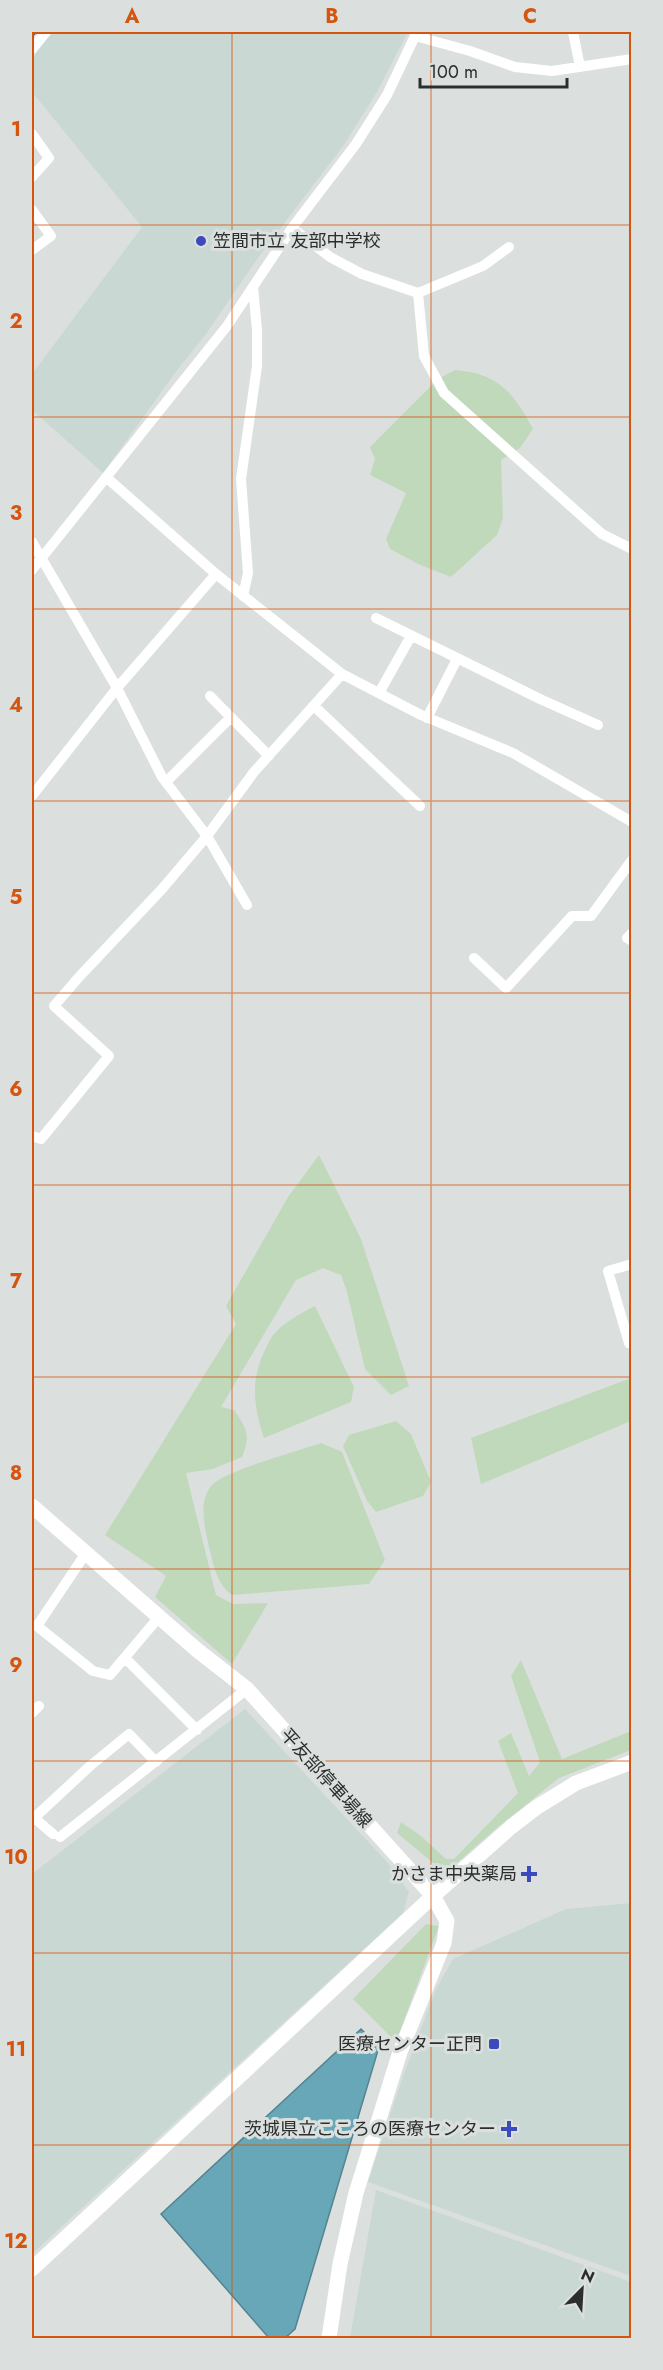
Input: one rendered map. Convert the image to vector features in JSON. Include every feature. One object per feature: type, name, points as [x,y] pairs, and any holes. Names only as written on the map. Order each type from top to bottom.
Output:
[{"type":"street","points":[[32,49],[46,32]]},
{"type":"street","points":[[573,32],[580,68]]},
{"type":"street","points":[[32,570],[228,326],[292,228],[356,144],[387,95],[415,34],[515,67],[552,71],[632,59]]},
{"type":"street","points":[[32,134],[49,158],[32,177]]},
{"type":"street","points":[[32,210],[51,236],[32,250]]},
{"type":"street","points":[[292,228],[330,257],[362,274],[418,293],[483,266],[509,247]]},
{"type":"street","points":[[243,596],[248,573],[241,479],[257,366],[254,287]]},
{"type":"street","points":[[418,293],[424,356],[444,393],[602,534],[632,549]]},
{"type":"street","points":[[106,477],[216,574],[342,674],[427,718],[513,753],[632,822]]},
{"type":"street","points":[[32,542],[117,688],[166,782],[207,836],[247,905]]},
{"type":"street","points":[[32,796],[117,688],[216,574]]},
{"type":"street","points":[[376,618],[598,725]]},
{"type":"street","points":[[379,693],[411,636]]},
{"type":"street","points":[[427,718],[457,659]]},
{"type":"street","points":[[32,1136],[41,1138],[110,1056],[54,1006],[207,836],[254,772],[342,674]]},
{"type":"street","points":[[210,696],[269,756]]},
{"type":"street","points":[[314,706],[420,806]]},
{"type":"street","points":[[166,782],[231,717]]},
{"type":"street","points":[[474,958],[506,988],[572,916],[591,916],[632,860]]},
{"type":"street","points":[[632,933],[627,938],[632,941]]},
{"type":"street","points":[[632,1264],[608,1271],[629,1343],[632,1342]]},
{"type":"street","name":"平友部停車場線","points":[[32,1506],[197,1650],[247,1689],[433,1896],[447,1921],[444,1943],[400,2052],[356,2193],[340,2264],[329,2338]]},
{"type":"street","points":[[86,1553],[37,1626],[93,1671],[110,1675],[159,1617]]},
{"type":"street","points":[[125,1659],[197,1730]]},
{"type":"street","points":[[156,1762],[129,1734],[33,1817],[56,1835],[156,1762],[247,1689]]},
{"type":"street","points":[[32,2268],[433,1896],[511,1827],[544,1802],[576,1783],[632,1762]]},
{"type":"shaded area","name":"笠間市立 友部中学校","points":[[52,32],[404,32],[407,34],[377,92],[344,145],[260,255],[204,337],[103,473],[32,410],[32,374],[142,227],[32,92],[32,59]]},
{"type":"shaded area","points":[[245,1709],[388,1863],[409,1892],[403,1913],[32,2254],[32,1874]]},
{"type":"shaded area","name":"茨城県立こころの医療センター","points":[[631,1903],[631,2276],[368,2182],[403,2076],[436,1989],[453,1959],[566,1909]]},
{"type":"shaded area","points":[[376,2190],[631,2282],[631,2338],[350,2338]]},
{"type":"green space","points":[[455,370],[483,375],[494,380],[519,405],[533,429],[520,448],[501,460],[503,518],[497,535],[451,577],[418,564],[390,549],[386,539],[406,493],[370,475],[375,459],[370,447],[438,379]]},
{"type":"green space","points":[[319,1155],[361,1239],[409,1386],[391,1395],[365,1369],[341,1275],[323,1268],[296,1280],[221,1407],[234,1410],[245,1427],[247,1437],[242,1457],[213,1469],[186,1473],[216,1595],[233,1604],[268,1603],[232,1664],[155,1597],[166,1576],[105,1535],[236,1324],[226,1306],[288,1197]]},
{"type":"green space","points":[[315,1306],[354,1387],[351,1402],[264,1438],[256,1406],[255,1384],[264,1352],[277,1330]]},
{"type":"green space","points":[[631,1378],[631,1421],[481,1484],[471,1438]]},
{"type":"green space","points":[[396,1421],[411,1434],[431,1482],[423,1496],[376,1512],[367,1501],[343,1446],[349,1435]]},
{"type":"green space","points":[[321,1443],[342,1452],[385,1560],[369,1584],[232,1595],[219,1580],[209,1547],[204,1514],[208,1491],[213,1484],[233,1473]]},
{"type":"green space","points":[[521,1660],[562,1759],[631,1731],[631,1750],[559,1778],[444,1872],[397,1833],[401,1822],[421,1836],[446,1859],[454,1859],[518,1793],[498,1741],[511,1733],[529,1776],[540,1762],[511,1676]]},
{"type":"green space","points":[[426,1924],[439,1926],[396,2042],[353,1999]]},
{"type":"water","points":[[361,2029],[379,2047],[295,2329],[285,2338],[269,2338],[161,2214]]},
{"type":"place","name":"笠間市立 友部中学校","points":[[201,241]]},
{"type":"place","name":"かさま中央薬局","points":[[529,1874]]},
{"type":"place","name":"医療センター正門","points":[[494,2044]]},
{"type":"place","name":"茨城県立こころの医療センター","points":[[509,2129]]}]
